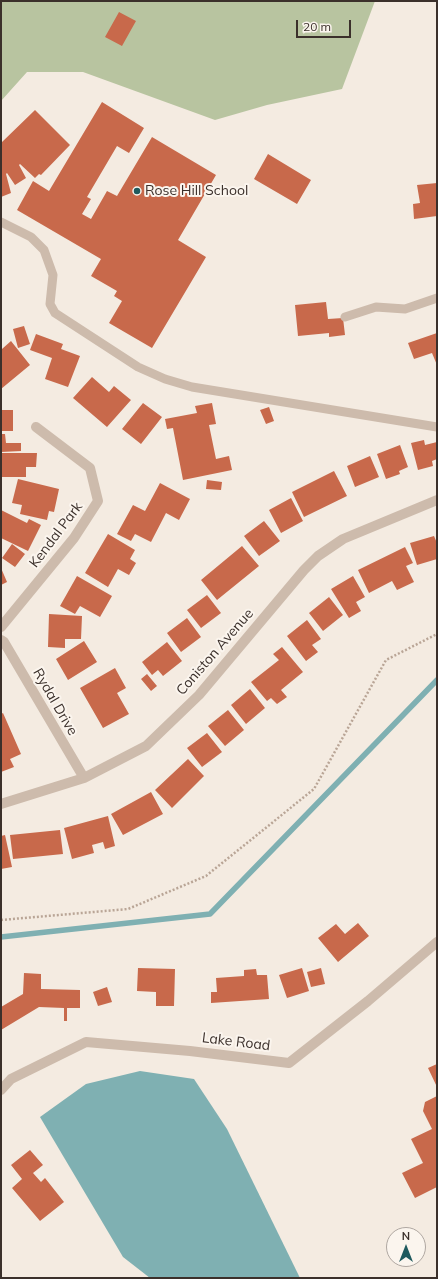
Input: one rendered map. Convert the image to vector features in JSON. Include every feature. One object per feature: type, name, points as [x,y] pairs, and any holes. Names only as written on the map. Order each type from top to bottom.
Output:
[{"type":"street","name":"Kendal Park","points":[[1,627],[74,538],[98,501],[90,468],[36,427]]},
{"type":"street","name":"Coniston Avenue","points":[[1,804],[84,778],[146,746],[199,695],[304,570],[318,556],[343,539],[437,500]]},
{"type":"street","name":"Rydal Drive","points":[[1,640],[4,642],[84,778]]},
{"type":"street","name":"Lake Road","points":[[1,1090],[11,1080],[86,1042],[190,1051],[289,1063],[368,1001],[437,942]]},
{"type":"lane","points":[[1,222],[31,237],[44,250],[53,275],[50,304],[55,313],[138,367],[165,379],[192,387],[437,427]]},
{"type":"lane","points":[[345,317],[376,307],[404,309],[437,298]]},
{"type":"path","points":[[1,920],[128,909],[206,876],[314,789],[386,660],[437,634]]},
{"type":"green space","points":[[1,1],[375,1],[342,89],[267,105],[215,120],[83,72],[27,72],[1,101]]},
{"type":"water","points":[[140,1071],[194,1079],[227,1129],[300,1278],[150,1278],[123,1257],[40,1117],[86,1084]]},
{"type":"building","points":[[119,12],[136,21],[122,46],[105,37]]},
{"type":"building","points":[[102,102],[144,128],[129,153],[117,146],[87,197],[91,199],[82,214],[91,219],[107,191],[117,196],[152,137],[216,175],[178,240],[206,257],[152,348],[109,323],[122,301],[114,296],[117,291],[91,276],[101,259],[17,210],[33,181],[49,191]]},
{"type":"building","points":[[35,110],[70,145],[41,175],[39,174],[35,178],[20,164],[19,165],[26,178],[15,185],[7,173],[11,193],[1,197],[1,143]]},
{"type":"building","points":[[268,154],[311,180],[297,204],[254,179]]},
{"type":"building","points":[[437,183],[437,216],[414,219],[413,204],[420,203],[417,185]]},
{"type":"building","points":[[326,302],[328,319],[343,318],[345,335],[329,337],[329,333],[298,336],[295,305]]},
{"type":"building","points":[[24,326],[30,344],[18,348],[13,329]]},
{"type":"building","points":[[437,333],[437,365],[432,353],[414,359],[408,343]]},
{"type":"building","points":[[36,334],[63,344],[61,349],[80,356],[68,387],[45,379],[52,358],[30,350]]},
{"type":"building","points":[[11,341],[30,365],[1,389],[1,347],[2,349]]},
{"type":"building","points":[[92,377],[109,392],[114,386],[131,400],[107,427],[73,398]]},
{"type":"building","points":[[143,403],[162,417],[141,444],[122,429]]},
{"type":"building","points":[[212,403],[216,424],[209,425],[216,459],[229,456],[232,470],[183,480],[173,428],[167,429],[165,419],[197,413],[195,406]]},
{"type":"building","points":[[269,407],[274,421],[266,424],[260,410]]},
{"type":"building","points":[[1,410],[13,410],[13,431],[1,431]]},
{"type":"building","points":[[1,434],[5,434],[6,443],[21,443],[21,451],[1,452]]},
{"type":"building","points":[[424,440],[425,445],[437,442],[437,459],[432,461],[433,466],[418,470],[411,443]]},
{"type":"building","points":[[400,445],[408,467],[399,471],[400,474],[386,479],[377,454]]},
{"type":"building","points":[[1,453],[37,453],[36,467],[26,467],[26,477],[1,477]]},
{"type":"building","points":[[370,456],[379,477],[355,487],[347,466]]},
{"type":"building","points":[[334,471],[347,496],[304,517],[292,492]]},
{"type":"building","points":[[18,479],[59,489],[54,512],[49,511],[47,520],[20,514],[22,505],[12,503]]},
{"type":"building","points":[[207,480],[222,482],[221,490],[206,489]]},
{"type":"building","points":[[160,483],[190,499],[179,520],[166,513],[151,542],[135,534],[131,541],[117,534],[133,505],[145,511]]},
{"type":"building","points":[[291,498],[303,521],[281,533],[269,510]]},
{"type":"building","points":[[1,510],[27,523],[29,519],[41,525],[28,551],[1,538]]},
{"type":"building","points":[[264,521],[280,541],[259,556],[244,536]]},
{"type":"building","points":[[108,534],[135,550],[130,559],[136,563],[129,575],[118,569],[108,587],[85,573]]},
{"type":"building","points":[[434,536],[437,543],[437,559],[417,565],[410,543]]},
{"type":"building","points":[[12,544],[25,554],[15,567],[2,558]]},
{"type":"building","points":[[242,546],[259,566],[217,600],[201,580]]},
{"type":"building","points":[[405,547],[413,563],[406,566],[414,582],[397,590],[392,581],[369,593],[358,570]]},
{"type":"building","points":[[1,568],[7,582],[1,585]]},
{"type":"building","points":[[77,576],[112,596],[100,617],[80,606],[75,614],[60,606]]},
{"type":"building","points":[[353,576],[365,597],[356,602],[361,611],[349,618],[331,589]]},
{"type":"building","points":[[207,595],[221,613],[201,628],[187,610]]},
{"type":"building","points":[[329,597],[343,615],[323,631],[309,613]]},
{"type":"building","points":[[49,614],[82,616],[81,639],[65,639],[65,648],[48,647]]},
{"type":"building","points":[[187,618],[201,637],[181,652],[167,633]]},
{"type":"building","points":[[307,620],[321,639],[312,645],[318,652],[306,661],[287,636]]},
{"type":"building","points":[[84,641],[97,662],[68,680],[56,659]]},
{"type":"building","points":[[167,642],[182,661],[163,676],[158,670],[152,675],[142,662]]},
{"type":"building","points":[[282,647],[303,672],[281,690],[287,697],[277,704],[271,698],[267,701],[251,682],[279,660],[273,654]]},
{"type":"building","points":[[115,668],[126,688],[117,693],[129,714],[103,728],[80,688]]},
{"type":"building","points":[[147,674],[157,686],[151,691],[141,679]]},
{"type":"building","points":[[250,689],[265,708],[246,724],[231,705]]},
{"type":"building","points":[[228,710],[244,730],[225,746],[208,726]]},
{"type":"building","points":[[3,713],[21,754],[10,759],[14,767],[1,772],[1,714]]},
{"type":"building","points":[[207,733],[222,752],[202,767],[187,748]]},
{"type":"building","points":[[188,759],[204,776],[172,808],[155,790]]},
{"type":"building","points":[[151,792],[163,814],[123,835],[111,814]]},
{"type":"building","points":[[108,816],[115,846],[105,849],[103,842],[92,845],[94,853],[72,859],[64,828]]},
{"type":"building","points":[[60,830],[63,854],[13,859],[10,835]]},
{"type":"building","points":[[5,835],[12,867],[1,869],[1,836]]},
{"type":"building","points":[[358,923],[369,936],[338,962],[318,938],[336,924],[345,934]]},
{"type":"building","points":[[138,968],[175,969],[174,1006],[156,1006],[156,992],[137,991]]},
{"type":"building","points":[[302,968],[309,991],[287,998],[279,975]]},
{"type":"building","points":[[321,968],[325,984],[311,987],[307,972]]},
{"type":"building","points":[[256,969],[257,975],[267,975],[269,999],[211,1003],[211,992],[217,992],[216,978],[244,976],[244,970]]},
{"type":"building","points":[[24,973],[41,974],[41,989],[80,990],[80,1008],[67,1008],[67,1021],[64,1021],[64,1008],[39,1007],[1,1030],[1,1007],[23,994]]},
{"type":"building","points":[[107,987],[112,1002],[98,1006],[93,992]]},
{"type":"building","points":[[437,1064],[437,1087],[428,1068]]},
{"type":"building","points":[[437,1096],[437,1187],[415,1198],[402,1173],[423,1163],[411,1139],[432,1129],[423,1111],[425,1102]]},
{"type":"building","points":[[30,1150],[43,1165],[33,1173],[41,1182],[45,1178],[64,1202],[40,1221],[12,1188],[22,1179],[11,1165]]},
{"type":"waterway","points":[[1,937],[210,914],[437,680]]},
{"type":"place","name":"Rose Hill School","points":[[137,191]]}]
